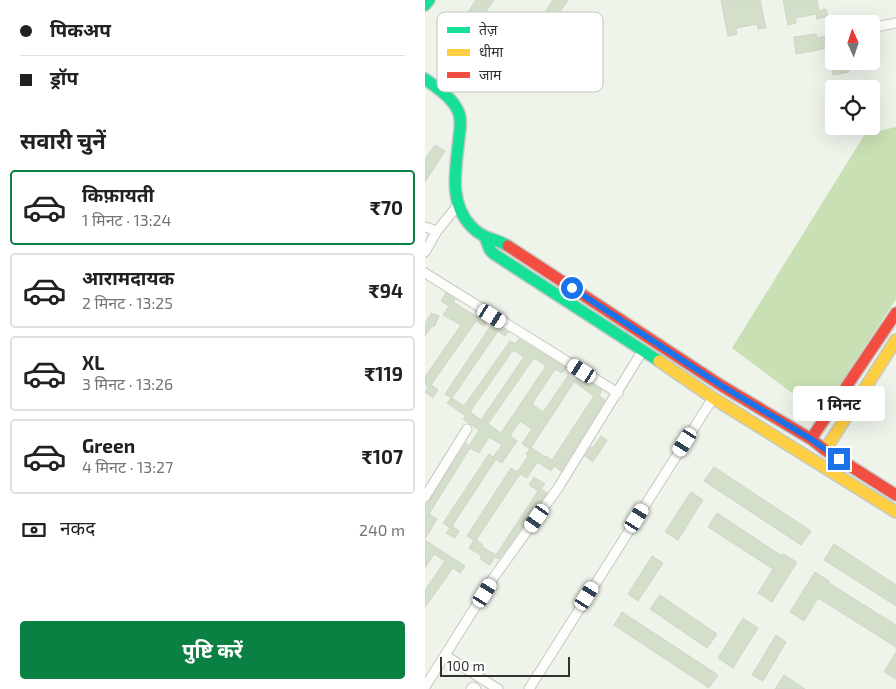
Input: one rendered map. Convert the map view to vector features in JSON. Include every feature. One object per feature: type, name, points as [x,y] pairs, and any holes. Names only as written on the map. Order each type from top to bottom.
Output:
[{"type":"street","points":[[425,5],[429,0]]},
{"type":"street","points":[[880,26],[896,23]]},
{"type":"street","points":[[425,80],[437,88]]},
{"type":"street","points":[[443,92],[456,107],[460,116],[461,126],[455,188],[458,205],[466,221],[485,237],[503,243],[896,495]]},
{"type":"street","points":[[425,252],[437,231],[458,205]]},
{"type":"street","points":[[425,227],[437,231]]},
{"type":"street","points":[[485,237],[494,254],[643,350],[733,411],[896,512]]},
{"type":"street","points":[[425,273],[618,393]]},
{"type":"street","points":[[811,439],[896,313]]},
{"type":"street","points":[[825,450],[896,340]]},
{"type":"street","points":[[658,360],[666,349]]},
{"type":"street","points":[[425,687],[494,577],[558,488],[643,350]]},
{"type":"street","points":[[733,411],[741,397]]},
{"type":"street","points":[[529,689],[713,398]]},
{"type":"street","points":[[425,496],[467,429]]},
{"type":"street","points":[[446,656],[498,689]]},
{"type":"street","points":[[471,689],[473,687],[476,689]]},
{"type":"green space","points":[[896,127],[896,299],[820,414],[732,348],[864,135],[880,135],[880,131]]},
{"type":"building","points":[[476,0],[494,0],[486,12],[468,12]]},
{"type":"building","points":[[553,0],[568,0],[560,12],[545,12]]},
{"type":"building","points":[[721,0],[760,0],[766,28],[758,29],[757,24],[736,28],[737,34],[728,36]]},
{"type":"building","points":[[783,0],[817,0],[819,11],[826,9],[828,15],[825,15],[825,17],[817,19],[816,14],[795,18],[796,23],[788,25]]},
{"type":"building","points":[[816,34],[817,38],[825,37],[825,49],[796,54],[794,37]]},
{"type":"building","points":[[832,70],[849,70],[849,72],[833,75]]},
{"type":"building","points":[[435,145],[445,151],[425,182],[425,159]]},
{"type":"building","points":[[446,293],[455,299],[453,302],[477,317],[480,314],[488,320],[484,326],[476,321],[431,385],[438,390],[433,398],[425,392],[428,387],[425,384],[425,377],[461,325],[443,315],[449,306],[441,301]]},
{"type":"building","points":[[431,313],[439,316],[434,327],[432,326],[425,336],[425,324]]},
{"type":"building","points":[[492,324],[508,332],[505,336],[498,331],[452,398],[464,406],[510,341],[515,344],[519,339],[566,368],[562,373],[555,369],[532,404],[543,412],[568,376],[575,381],[578,376],[602,390],[599,396],[605,400],[561,471],[554,466],[551,471],[537,462],[527,478],[520,474],[476,540],[483,545],[482,547],[496,555],[538,491],[529,485],[534,477],[545,484],[541,489],[547,493],[499,559],[495,557],[490,565],[480,559],[482,556],[469,548],[474,540],[467,536],[511,468],[517,472],[528,456],[526,454],[530,449],[522,444],[532,429],[520,421],[510,436],[517,441],[502,463],[496,459],[452,526],[459,531],[455,538],[446,533],[450,528],[443,523],[489,454],[493,457],[502,445],[489,437],[479,453],[470,448],[429,514],[437,519],[425,539],[425,504],[430,500],[466,443],[469,446],[479,430],[463,419],[466,416],[447,403],[451,398],[445,394]],"holes":[[[513,350],[524,357],[481,420],[470,412]],[[534,358],[546,366],[501,433],[488,424]],[[574,382],[594,396],[552,460],[531,447]]]},
{"type":"building","points":[[601,436],[607,440],[593,462],[585,456]]},
{"type":"building","points":[[714,467],[811,531],[801,545],[704,481]]},
{"type":"building","points":[[691,492],[703,500],[678,540],[665,532]]},
{"type":"building","points":[[717,513],[782,556],[783,554],[797,562],[772,602],[758,593],[773,569],[708,527]]},
{"type":"building","points":[[425,540],[465,566],[460,573],[453,568],[425,607],[425,590],[445,561],[434,554],[425,568]]},
{"type":"building","points":[[834,544],[896,585],[896,606],[824,560]]},
{"type":"building","points":[[652,556],[663,563],[638,601],[628,594]]},
{"type":"building","points":[[815,572],[829,581],[829,583],[896,625],[896,647],[818,598],[804,621],[790,612]]},
{"type":"building","points":[[660,595],[717,634],[707,648],[650,609]]},
{"type":"building","points":[[622,612],[718,675],[709,688],[614,625]]},
{"type":"building","points":[[743,618],[758,628],[733,668],[718,658]]},
{"type":"building","points":[[776,635],[786,642],[763,681],[752,675]]},
{"type":"building","points":[[896,652],[896,679],[884,672]]},
{"type":"building","points":[[784,675],[805,689],[775,689]]},
{"type":"traffic: fast","points":[[425,5],[429,0]]},
{"type":"traffic: fast","points":[[425,79],[437,88]]},
{"type":"traffic: fast","points":[[442,92],[455,106],[459,114],[460,128],[455,173],[456,196],[459,206],[464,217],[475,230],[508,246]]},
{"type":"traffic: fast","points":[[485,237],[490,250],[494,254],[659,361]]},
{"type":"traffic: slow","points":[[825,450],[896,340]]},
{"type":"traffic: slow","points":[[659,361],[713,398],[896,512]]},
{"type":"traffic: jam","points":[[508,246],[722,386],[811,439],[896,495]]},
{"type":"traffic: jam","points":[[811,439],[896,313]]},
{"type":"route","points":[[572,288],[722,386],[811,439],[839,459]]}]
